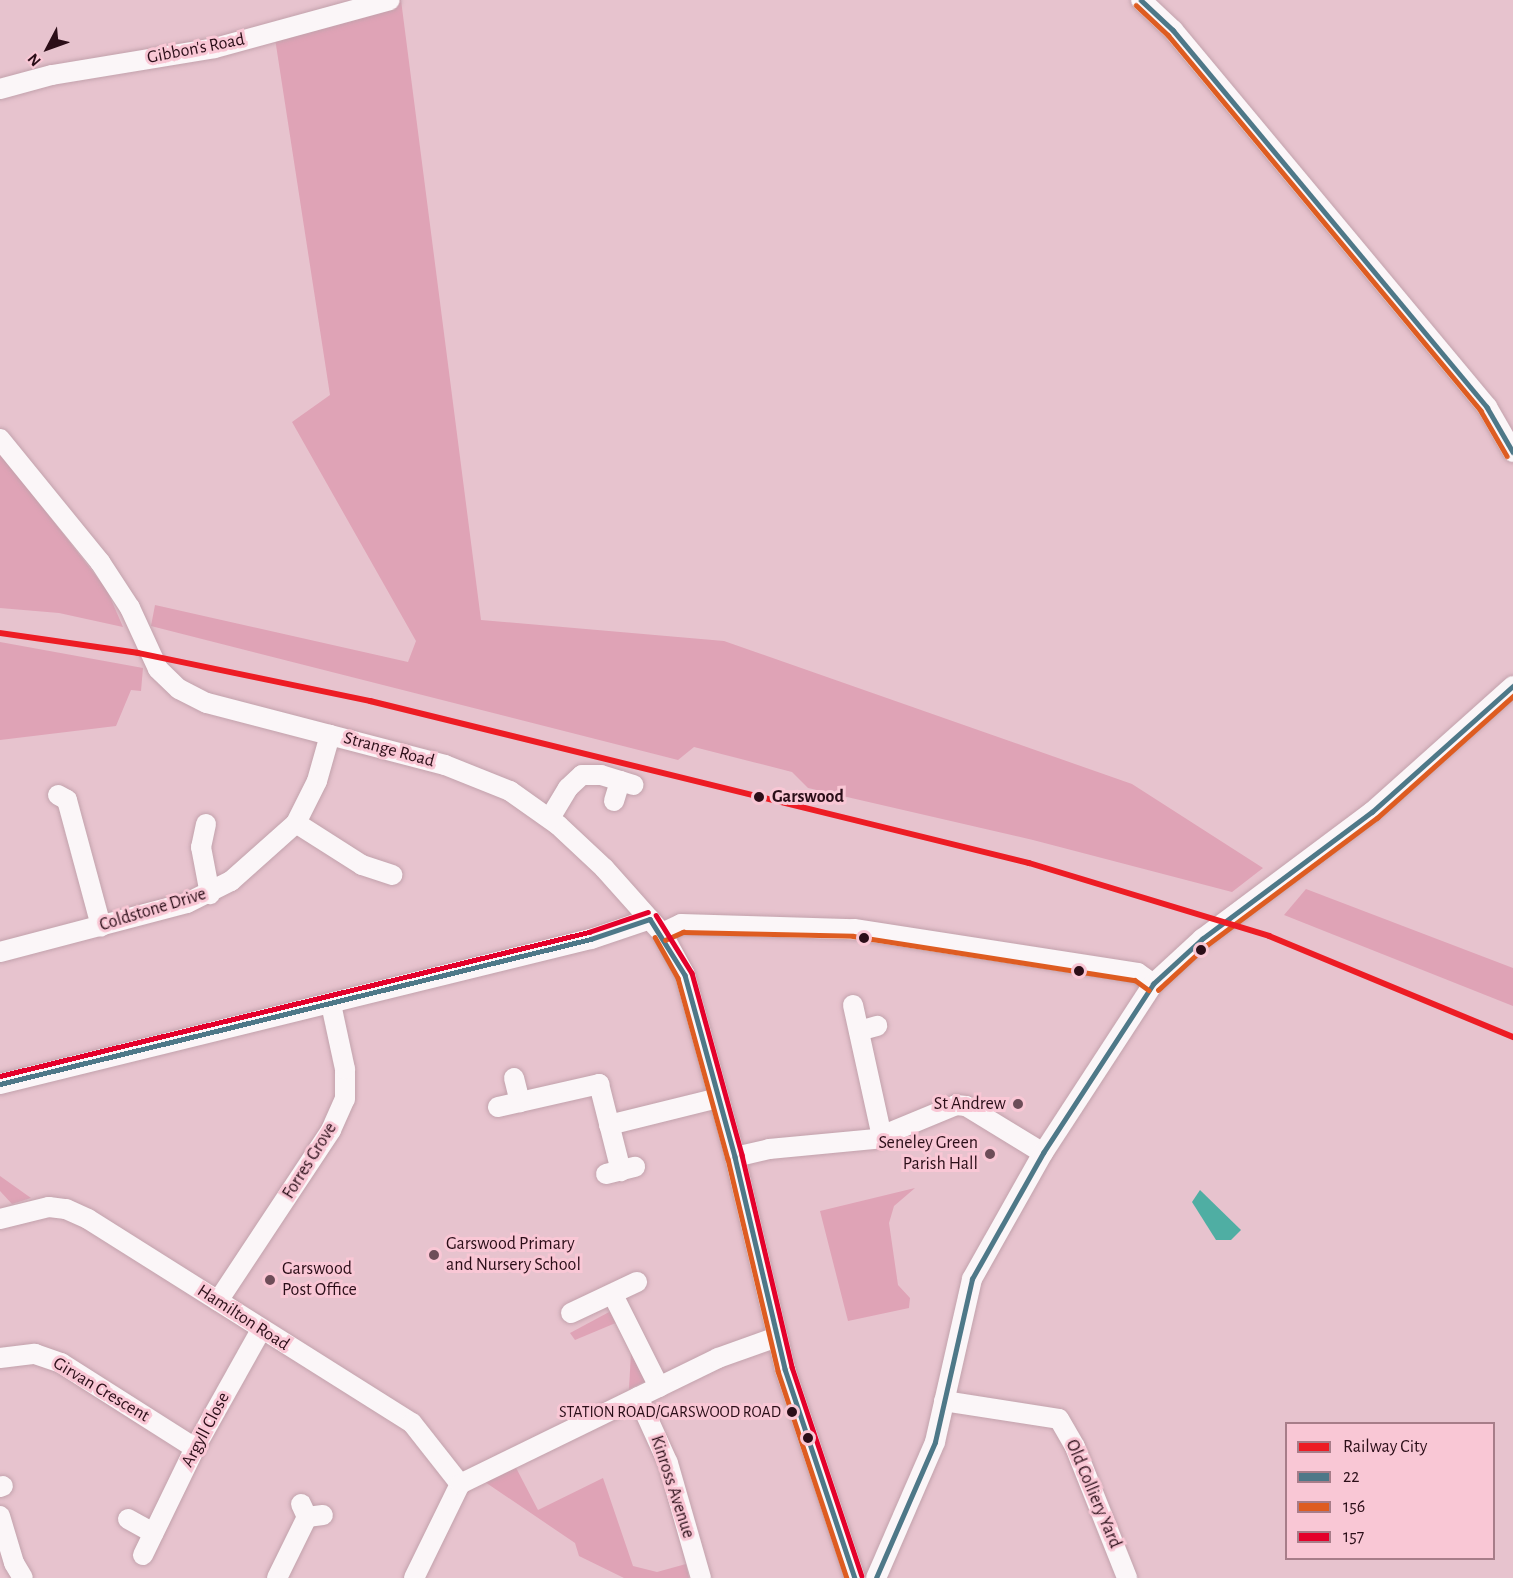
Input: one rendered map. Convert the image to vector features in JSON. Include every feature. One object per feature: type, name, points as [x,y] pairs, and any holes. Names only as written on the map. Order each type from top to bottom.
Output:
[{"type":"street","name":"Gibbon's Road","points":[[0,89],[52,75],[215,48],[390,0]]},
{"type":"street","points":[[1141,0],[1173,30],[1486,407],[1513,452]]},
{"type":"street","name":"Strange Road","points":[[0,439],[100,562],[130,608],[163,676],[207,703],[481,777],[554,821],[656,926],[685,975],[735,1157],[777,1337],[797,1409],[855,1578]]},
{"type":"street","points":[[876,1578],[921,1483],[944,1401],[972,1279],[1043,1153],[1153,984],[1203,939],[1274,888],[1372,812],[1513,686]]},
{"type":"street","name":"Coldstone Drive","points":[[0,952],[101,926],[210,894],[249,866],[296,823],[317,781],[330,735]]},
{"type":"street","points":[[554,821],[568,788],[582,775],[627,783],[614,801]]},
{"type":"street","points":[[66,796],[101,926]]},
{"type":"street","points":[[296,823],[366,872],[392,875]]},
{"type":"street","points":[[200,830],[203,867],[210,894]]},
{"type":"street","points":[[0,1084],[591,939],[656,926],[681,924],[854,928],[1138,973],[1153,984]]},
{"type":"street","name":"Forres Grove","points":[[218,1301],[331,1130],[345,1099],[345,1069],[331,1004]]},
{"type":"street","points":[[853,1005],[868,1029],[882,1137]]},
{"type":"street","points":[[514,1078],[520,1102]]},
{"type":"street","points":[[498,1107],[599,1084],[621,1171]]},
{"type":"street","points":[[609,1125],[718,1098]]},
{"type":"street","points":[[735,1157],[769,1149],[882,1137],[956,1105],[966,1107],[1043,1153]]},
{"type":"street","name":"Hamilton Road","points":[[0,1219],[49,1207],[66,1209],[412,1423],[460,1484]]},
{"type":"street","points":[[571,1313],[637,1282]]},
{"type":"street","points":[[613,1295],[658,1387]]},
{"type":"street","name":"Argyll Close","points":[[142,1555],[195,1448],[261,1330]]},
{"type":"street","points":[[414,1578],[460,1484],[718,1358],[777,1337]]},
{"type":"street","name":"Girvan Crescent","points":[[0,1358],[35,1354],[61,1363],[195,1448]]},
{"type":"street","name":"Kinross Avenue","points":[[638,1397],[668,1463],[707,1574]]},
{"type":"street","name":"Old Colliery Yard","points":[[944,1401],[1059,1419],[1075,1447],[1127,1578]]},
{"type":"street","points":[[277,1578],[310,1512]]},
{"type":"street","points":[[0,1516],[14,1563],[23,1578]]},
{"type":"street","points":[[128,1519],[153,1533]]},
{"type":"shaded area","points":[[390,0],[401,0],[481,620],[724,641],[1132,784],[1263,868],[1232,892],[1033,840],[808,788],[792,772],[694,747],[678,760],[151,626],[155,605],[408,662],[416,641],[292,422],[330,395],[274,32]]},
{"type":"shaded area","points":[[0,453],[107,590],[123,627],[59,613],[0,608]]},
{"type":"shaded area","points":[[0,642],[143,668],[141,691],[131,690],[116,726],[0,740]]},
{"type":"shaded area","points":[[1306,889],[1513,968],[1513,1006],[1284,915]]},
{"type":"shaded area","points":[[0,1176],[31,1198],[12,1204],[0,1191]]},
{"type":"shaded area","points":[[915,1188],[894,1206],[889,1223],[898,1285],[910,1298],[909,1308],[848,1321],[820,1211]]},
{"type":"shaded area","points":[[1200,1190],[1241,1230],[1231,1240],[1216,1240],[1192,1202]]},
{"type":"shaded area","points":[[611,1311],[618,1322],[575,1340],[570,1333]]},
{"type":"shaded area","points":[[631,1353],[648,1380],[629,1389]]},
{"type":"shaded area","points":[[513,1462],[538,1510],[603,1478],[633,1566],[657,1572],[686,1564],[689,1578],[624,1578],[579,1556],[575,1543],[485,1482]]},
{"type":"rail line","name":"City","points":[[0,633],[138,653],[370,701],[1029,863],[1269,936],[1513,1037]]},
{"type":"transit line","name":"22","points":[[1141,0],[1173,30],[1487,407],[1513,452]]},
{"type":"transit line","name":"156","points":[[1136,5],[1168,35],[1481,411],[1507,456]]},
{"type":"transit line","name":"22","points":[[876,1578],[935,1442],[972,1279],[1043,1153],[1153,984],[1202,939],[1372,812],[1513,686]]},
{"type":"transit line","name":"156","points":[[1158,990],[1207,945],[1377,818],[1513,696]]},
{"type":"transit line","name":"157","points":[[0,1076],[589,932],[648,912]]},
{"type":"transit line","name":"157","points":[[656,915],[692,973],[742,1155],[792,1367],[862,1576]]},
{"type":"transit line","name":"22","points":[[650,919],[685,975],[735,1157],[785,1369],[855,1578]]},
{"type":"transit line","name":"22","points":[[0,1084],[591,939],[650,919]]},
{"type":"transit line","name":"156","points":[[665,940],[683,932],[853,936],[1135,980],[1149,990]]},
{"type":"transit line","name":"156","points":[[655,937],[678,978],[728,1159],[778,1371],[847,1578]]},
{"type":"place","name":"Garswood","points":[[759,797]]},
{"type":"place","name":"St Andrew","points":[[1018,1104]]},
{"type":"place","name":"Seneley Green Parish Hall","points":[[990,1154]]},
{"type":"place","name":"Garswood Primary and Nursery School","points":[[434,1255]]},
{"type":"place","name":"Garswood Post Office","points":[[270,1280]]},
{"type":"place","name":"STATION ROAD/GARSWOOD ROAD","points":[[792,1412]]}]
